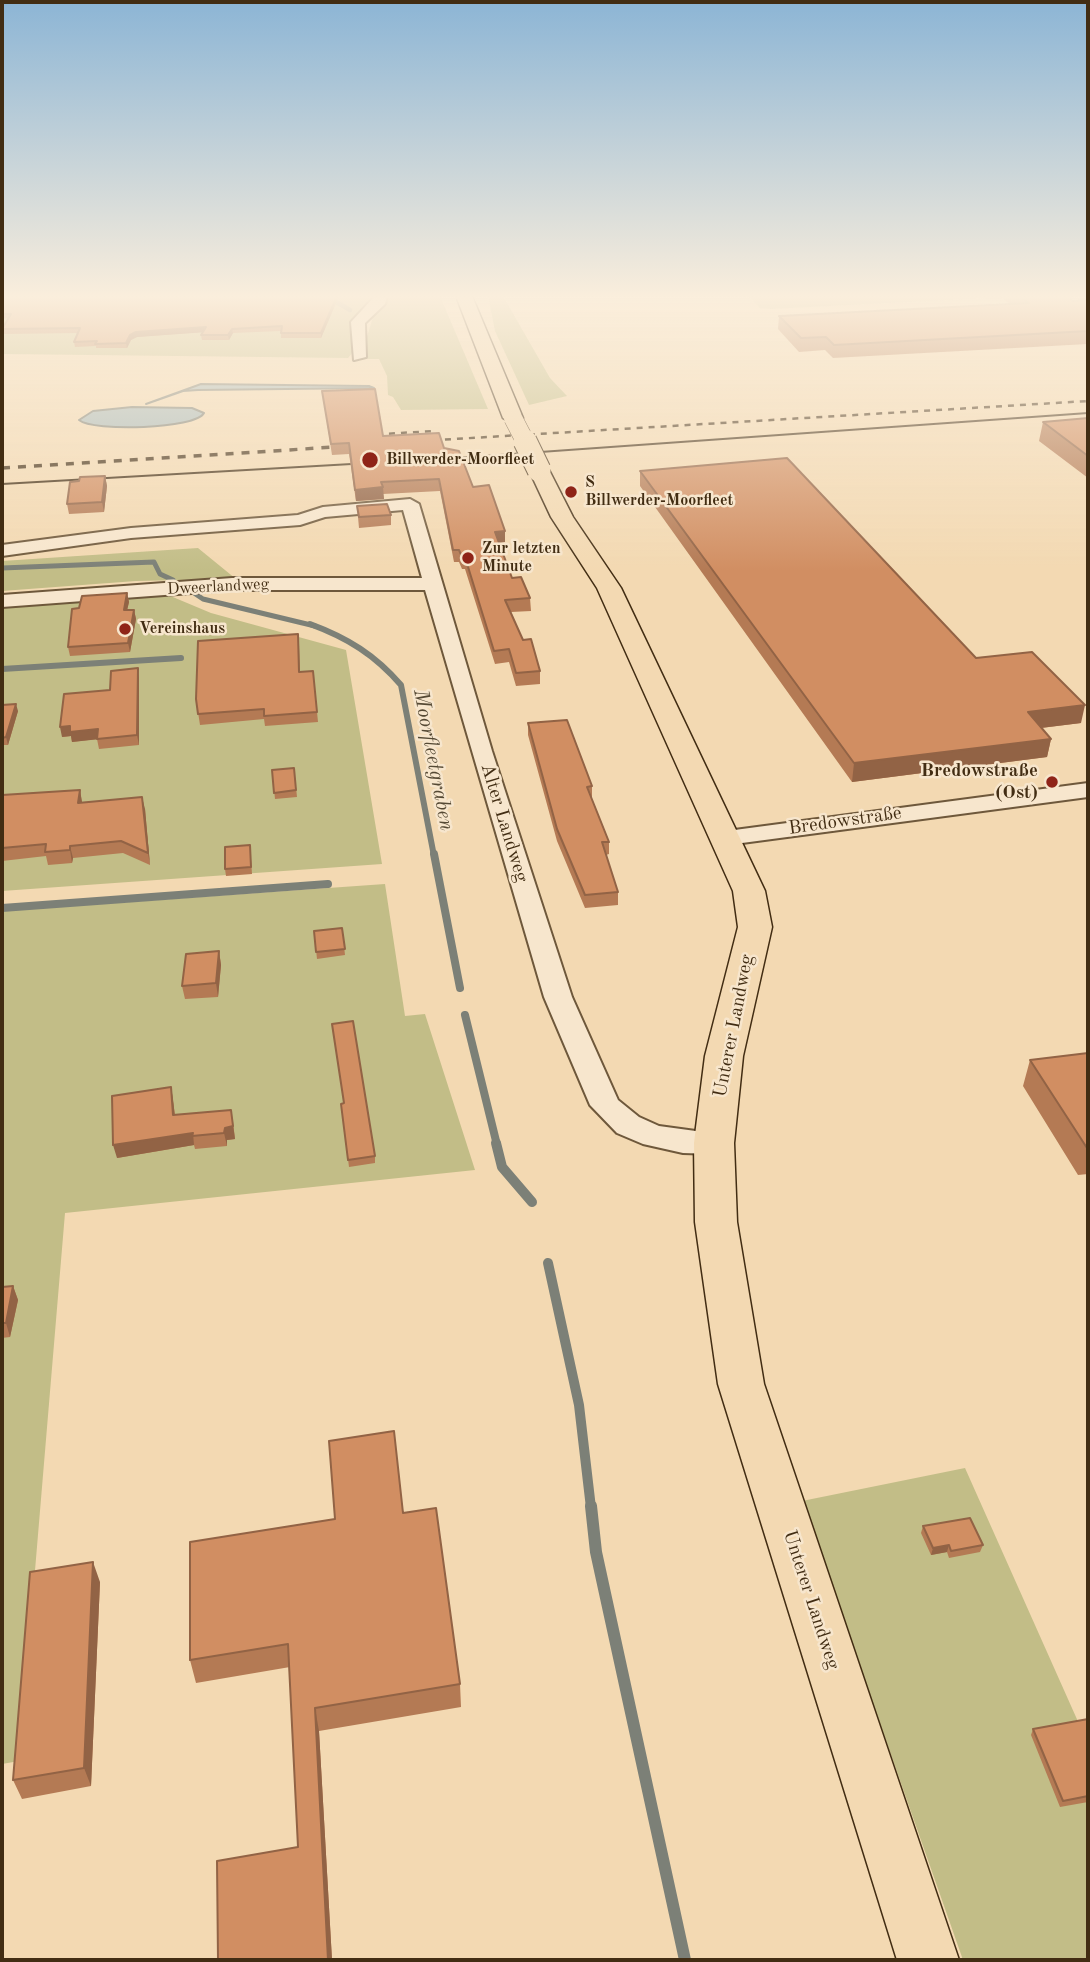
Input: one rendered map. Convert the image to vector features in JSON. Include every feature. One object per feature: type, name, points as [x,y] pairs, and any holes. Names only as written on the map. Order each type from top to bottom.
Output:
[{"type":"main road","name":"Unterer Landweg","points":[[501,388],[562,517],[609,588],[727,838],[749,891],[755,927],[724,1056],[714,1143],[716,1222],[741,1384],[928,1960]]},
{"type":"street","name":"Alter Landweg","points":[[38,532],[76,526],[410,505],[481,751],[558,997],[605,1105],[612,1114],[642,1133],[672,1142],[714,1143]]},
{"type":"street","name":"Alter Landweg","points":[[2,551],[131,533],[300,520],[323,512]]},
{"type":"street","name":"Dweerlandweg","points":[[2,601],[232,584],[434,584]]},
{"type":"street","name":"Bredowstraße","points":[[727,838],[1088,790]]},
{"type":"shaded area","points":[[191,388],[374,388],[183,391],[146,404]]},
{"type":"shaded area","points":[[388,388],[479,388],[488,409],[401,410],[393,397],[388,395]]},
{"type":"shaded area","points":[[521,388],[559,388],[567,396],[529,405]]},
{"type":"shaded area","points":[[132,407],[192,408],[204,413],[183,423],[144,427],[103,426],[79,420],[93,411]]},
{"type":"shaded area","points":[[198,548],[236,579],[136,581],[2,591],[2,561]]},
{"type":"shaded area","points":[[168,595],[211,613],[346,650],[382,864],[2,891],[2,608]]},
{"type":"shaded area","points":[[385,884],[405,1016],[425,1014],[475,1170],[65,1213],[19,1761],[2,1764],[2,911]]},
{"type":"shaded area","points":[[965,1468],[1088,1744],[1088,1960],[963,1960],[802,1501]]},
{"type":"building","points":[[375,389],[383,436],[439,433],[444,448],[459,451],[473,487],[489,485],[505,531],[495,532],[512,578],[521,577],[530,598],[505,600],[523,640],[531,639],[540,671],[516,673],[509,649],[494,651],[465,557],[462,557],[459,550],[453,550],[439,479],[381,482],[383,487],[355,490],[349,443],[331,444],[322,391]]},
{"type":"building","points":[[1088,418],[1088,456],[1043,422]]},
{"type":"building","points":[[787,458],[976,658],[1032,652],[1085,705],[1028,712],[1051,739],[854,763],[640,471]]},
{"type":"building","points":[[105,476],[102,502],[67,504],[70,482],[79,481],[80,477]]},
{"type":"building","points":[[387,504],[391,515],[359,517],[357,506]]},
{"type":"building","points":[[127,593],[124,610],[134,610],[128,643],[68,647],[72,609],[79,608],[82,596]]},
{"type":"building","points":[[298,634],[299,672],[313,671],[317,712],[264,716],[264,709],[198,714],[198,641]]},
{"type":"building","points":[[138,668],[137,735],[97,739],[98,729],[70,732],[70,726],[60,727],[64,694],[110,690],[111,671]]},
{"type":"building","points":[[16,704],[6,737],[2,738],[2,705]]},
{"type":"building","points":[[567,720],[592,786],[587,787],[609,842],[602,842],[618,892],[585,895],[557,829],[528,723]]},
{"type":"building","points":[[294,768],[296,790],[274,793],[272,770]]},
{"type":"building","points":[[80,790],[78,803],[142,797],[148,853],[121,841],[70,846],[70,850],[45,852],[46,844],[2,848],[2,795]]},
{"type":"building","points":[[250,845],[251,867],[225,869],[225,847]]},
{"type":"building","points":[[342,928],[345,949],[316,952],[314,931]]},
{"type":"building","points":[[219,951],[216,983],[182,986],[186,954]]},
{"type":"building","points":[[353,1021],[375,1156],[348,1160],[341,1104],[344,1103],[332,1024]]},
{"type":"building","points":[[1088,1053],[1088,1148],[1087,1148],[1030,1060]]},
{"type":"building","points":[[171,1087],[173,1115],[231,1110],[233,1126],[225,1128],[224,1133],[192,1136],[193,1133],[113,1145],[112,1096]]},
{"type":"building","points":[[13,1286],[6,1323],[2,1323],[2,1287]]},
{"type":"building","points":[[394,1431],[403,1513],[436,1508],[460,1684],[315,1708],[328,1960],[218,1960],[217,1861],[298,1847],[288,1644],[190,1660],[190,1542],[335,1519],[329,1441]]},
{"type":"building","points":[[970,1518],[983,1545],[951,1551],[949,1545],[933,1548],[923,1526]]},
{"type":"building","points":[[93,1562],[84,1768],[13,1780],[30,1572]]},
{"type":"building","points":[[1088,1719],[1088,1796],[1063,1801],[1033,1729]]},
{"type":"waterway","points":[[2,568],[154,562],[160,574],[173,580]]},
{"type":"waterway","name":"Moorfleetgraben","points":[[194,593],[203,599],[315,626]]},
{"type":"waterway","name":"Moorfleetgraben","points":[[310,624],[315,626]]},
{"type":"waterway","name":"Moorfleetgraben","points":[[315,626],[360,648],[401,685],[434,856]]},
{"type":"waterway","points":[[2,669],[181,658]]},
{"type":"waterway","name":"Moorfleetgraben","points":[[434,854],[460,988]]},
{"type":"waterway","points":[[2,908],[328,884]]},
{"type":"waterway","points":[[465,1015],[497,1145]]},
{"type":"waterway","points":[[496,1143],[502,1167],[532,1202]]},
{"type":"waterway","points":[[548,1263],[579,1405],[591,1508]]},
{"type":"waterway","points":[[591,1506],[596,1552],[685,1960]]},
{"type":"tram line","points":[[442,459],[1088,413]]},
{"type":"tram line","points":[[2,484],[369,463]]},
{"type":"railway","points":[[421,441],[1088,401]]},
{"type":"railway","points":[[365,435],[435,431]]},
{"type":"railway","points":[[2,468],[351,446]]},
{"type":"place","name":"Billwerder-Moorfleet","points":[[370,460]]},
{"type":"place","name":"S Billwerder-Moorfleet","points":[[571,492]]},
{"type":"place","name":"Zur letzten Minute","points":[[468,558]]},
{"type":"place","name":"Vereinshaus","points":[[125,629]]},
{"type":"place","name":"Bredowstraße (Ost)","points":[[1052,782]]}]
